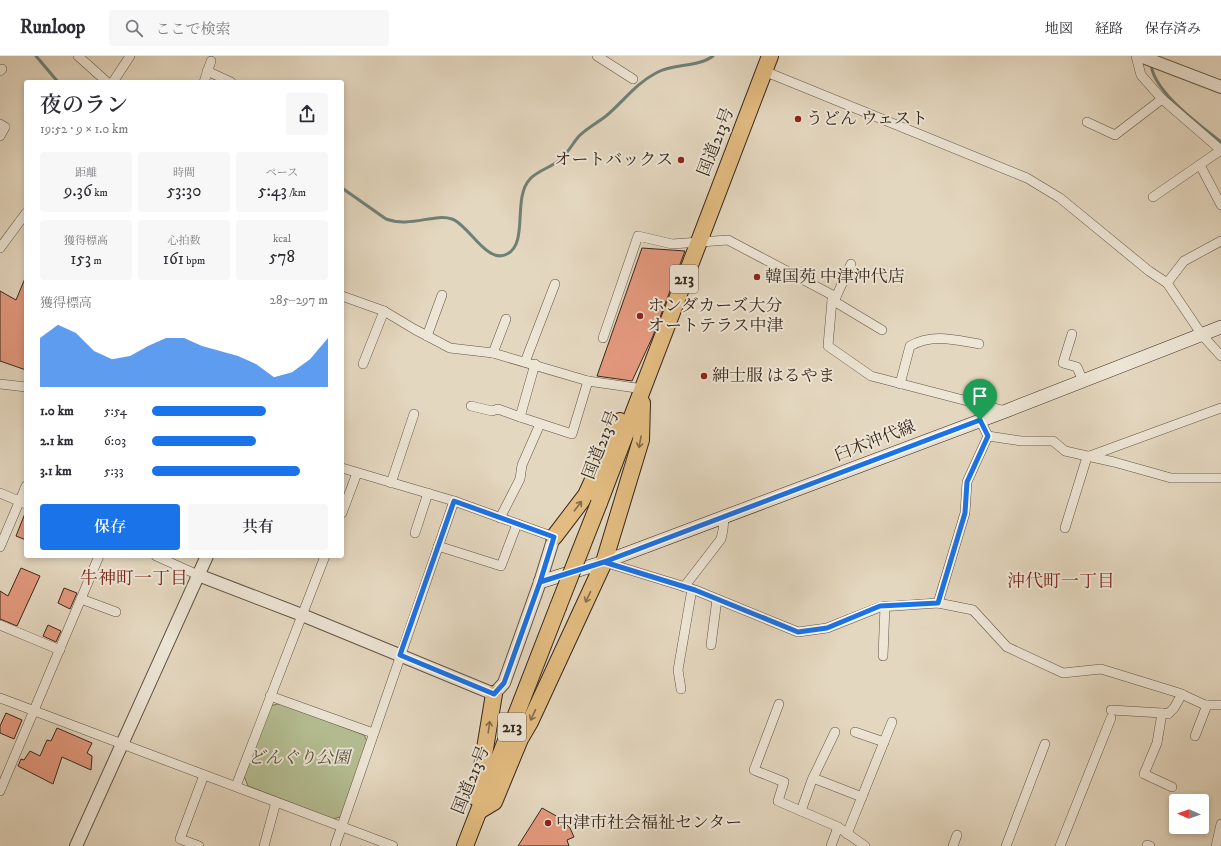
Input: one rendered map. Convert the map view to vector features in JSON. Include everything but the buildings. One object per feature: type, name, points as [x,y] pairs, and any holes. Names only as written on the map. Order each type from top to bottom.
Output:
[{"type":"highway","name":"国道213号","points":[[464,846],[599,503],[767,63]]},
{"type":"highway","points":[[554,537],[586,495],[625,407],[643,389]]},
{"type":"highway","points":[[479,811],[494,802],[520,739],[530,722],[604,562],[641,440],[643,389]]},
{"type":"highway","points":[[460,846],[480,779],[494,694]]},
{"type":"main road","name":"臼木沖代線","points":[[540,582],[604,562],[1221,327]]},
{"type":"street","points":[[78,56],[105,80]]},
{"type":"street","points":[[114,80],[130,56]]},
{"type":"street","points":[[597,56],[633,79]]},
{"type":"street","points":[[1136,56],[1142,75],[1162,99],[1221,150],[1154,197]]},
{"type":"street","points":[[1140,56],[1221,87]]},
{"type":"street","points":[[205,80],[211,61]]},
{"type":"street","points":[[767,63],[1027,178],[1060,198],[1149,271],[1167,283],[1202,335],[1221,356]]},
{"type":"street","points":[[207,71],[227,80]]},
{"type":"street","points":[[1087,122],[1115,135],[1162,99]]},
{"type":"street","points":[[0,124],[5,127],[0,136]]},
{"type":"street","points":[[1200,164],[1221,204]]},
{"type":"street","points":[[0,248],[24,216]]},
{"type":"street","points":[[603,338],[638,236],[672,244],[728,240],[834,298],[882,330]]},
{"type":"street","points":[[1167,283],[1184,261],[1220,245]]},
{"type":"street","points":[[851,264],[834,298],[828,346],[872,376],[1006,410]]},
{"type":"street","points":[[525,362],[554,284]]},
{"type":"street","points":[[427,336],[442,295]]},
{"type":"street","points":[[344,297],[384,311],[450,348],[494,353],[588,381],[643,389]]},
{"type":"street","points":[[363,364],[384,311]]},
{"type":"street","points":[[494,353],[506,319]]},
{"type":"street","points":[[1072,334],[1063,363],[1077,367],[1083,380]]},
{"type":"street","points":[[900,384],[910,346],[917,342],[926,338],[936,338],[979,344]]},
{"type":"street","points":[[520,417],[535,364]]},
{"type":"street","points":[[471,406],[492,411],[498,409],[572,434],[588,381]]},
{"type":"street","points":[[0,384],[24,387]]},
{"type":"street","points":[[1087,457],[1221,408]]},
{"type":"street","points":[[391,483],[414,414]]},
{"type":"street","points":[[980,420],[988,436]]},
{"type":"street","points":[[500,518],[520,479],[522,465],[540,424]]},
{"type":"street","points":[[988,436],[1021,441],[1053,441],[1065,451],[1114,462],[1172,478],[1221,478]]},
{"type":"street","points":[[938,603],[965,513],[967,482],[988,436]]},
{"type":"street","points":[[1065,528],[1087,457]]},
{"type":"street","points":[[160,558],[198,575],[302,615],[494,694],[504,683],[540,582],[554,537],[454,501],[344,469]]},
{"type":"street","points":[[344,508],[357,473]]},
{"type":"street","points":[[0,493],[23,502],[0,547]]},
{"type":"street","points":[[415,533],[428,494]]},
{"type":"street","points":[[336,846],[373,733],[454,501]]},
{"type":"street","points":[[681,689],[678,670],[688,588],[721,539],[724,530],[724,517]]},
{"type":"street","points":[[438,546],[502,566],[517,524]]},
{"type":"street","points":[[0,791],[98,558]]},
{"type":"street","points":[[76,846],[206,558]]},
{"type":"street","points":[[236,786],[324,558]]},
{"type":"street","points":[[604,562],[688,588],[798,632],[827,628],[880,606],[938,603],[973,610],[1007,647],[1063,673],[1101,669],[1182,694],[1207,705],[1221,704]]},
{"type":"street","points":[[81,599],[116,612]]},
{"type":"street","points":[[711,646],[717,599]]},
{"type":"street","points":[[883,656],[885,606]]},
{"type":"street","points":[[0,625],[60,650]]},
{"type":"street","points":[[1060,846],[1111,714],[1168,714],[1182,694]]},
{"type":"street","points":[[270,696],[373,733]]},
{"type":"street","points":[[0,698],[393,846]]},
{"type":"street","points":[[779,704],[754,770],[784,782],[778,801],[838,827],[865,846]]},
{"type":"street","points":[[1195,736],[1207,705]]},
{"type":"street","points":[[1162,713],[1157,743],[1144,774],[1172,788]]},
{"type":"street","points":[[847,834],[892,722]]},
{"type":"street","points":[[802,811],[813,778],[835,732]]},
{"type":"street","points":[[855,732],[884,742]]},
{"type":"street","points":[[1006,846],[1045,744]]},
{"type":"street","points":[[199,846],[180,839],[204,775]]},
{"type":"street","points":[[813,778],[862,797]]},
{"type":"street","points":[[264,846],[276,802]]},
{"type":"street","points":[[1216,846],[1221,824]]},
{"type":"street","points":[[831,846],[838,827]]},
{"type":"street","points":[[953,846],[957,835]]},
{"type":"green space","name":"どんぐり公園","points":[[281,703],[364,735],[368,743],[343,816],[333,819],[248,786],[244,776],[270,706]]},
{"type":"waterway","points":[[36,56],[56,80]]},
{"type":"waterway","points":[[344,189],[386,219],[404,222],[437,218],[452,219],[492,254],[500,256],[507,254],[514,248],[517,240],[522,197],[525,187],[533,176],[558,161],[582,133],[612,111],[635,88],[649,77],[663,70],[700,62],[713,56]]},
{"type":"waterway","points":[[1151,63],[1153,74],[1159,85],[1168,96],[1178,107],[1221,142]]},
{"type":"place","name":"うどん ウェスト","points":[[798,119]]},
{"type":"place","name":"オートバックス","points":[[681,160]]},
{"type":"place","name":"韓国苑 中津沖代店","points":[[757,277]]},
{"type":"place","name":"ホンダカーズ大分 オートテラス中津","points":[[640,316]]},
{"type":"place","name":"紳士服 はるやま","points":[[704,376]]},
{"type":"place","name":"中津市社会福祉センター","points":[[548,823]]},
{"type":"district","name":"牛神町一丁目","points":[[134,579]]},
{"type":"district","name":"沖代町一丁目","points":[[1061,582]]},
{"type":"route","points":[[980,420],[604,562],[540,582],[554,537],[454,501],[400,655],[494,694],[504,683],[540,582],[572,572],[604,562],[695,590],[798,632],[827,628],[880,606],[938,603],[965,513],[967,482],[988,436],[980,420]]}]
